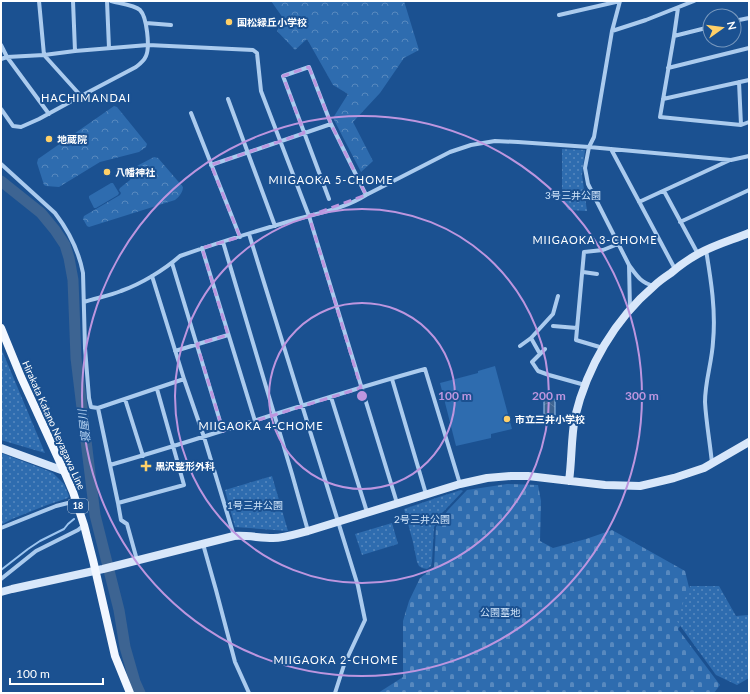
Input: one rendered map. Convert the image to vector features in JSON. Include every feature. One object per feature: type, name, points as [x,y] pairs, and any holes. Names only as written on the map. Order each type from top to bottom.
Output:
[{"type":"main road","name":"Hirakata Katano Neyagawa Line","points":[[1,328],[76,501],[99,570],[115,656],[130,693]]},
{"type":"street","points":[[39,1],[44,55],[81,96]]},
{"type":"street","points":[[73,1],[75,51]]},
{"type":"street","points":[[108,1],[109,48]]},
{"type":"street","points":[[1,109],[13,126],[21,127],[49,114],[136,67],[142,62],[147,55],[148,45],[144,16],[140,10],[135,7],[111,1]]},
{"type":"street","points":[[559,15],[620,1],[612,31],[594,137],[589,147],[585,168],[588,184],[629,265],[638,278],[654,286]]},
{"type":"street","points":[[612,31],[646,20],[694,1]]},
{"type":"street","points":[[678,8],[660,117],[741,125],[749,122]]},
{"type":"street","points":[[146,23],[171,25]]},
{"type":"street","points":[[674,36],[702,29]]},
{"type":"street","points":[[1,45],[7,57],[49,114]]},
{"type":"street","points":[[1,59],[7,57],[148,45],[253,50],[257,53],[262,91],[309,216],[397,503]]},
{"type":"street","points":[[668,68],[749,48]]},
{"type":"street","points":[[329,199],[283,76],[309,67],[331,124],[366,195]]},
{"type":"street","points":[[663,99],[749,80]]},
{"type":"street","points":[[739,82],[741,125]]},
{"type":"street","points":[[228,99],[275,226]]},
{"type":"street","points":[[191,113],[240,237]]},
{"type":"street","points":[[212,165],[331,124]]},
{"type":"street","points":[[84,302],[121,291],[152,276],[180,256],[357,201],[450,152],[471,145],[494,141],[518,142],[731,160]]},
{"type":"street","points":[[611,149],[675,269]]},
{"type":"street","points":[[639,202],[731,160],[749,156]]},
{"type":"street","points":[[1,164],[55,213],[70,236],[81,263],[83,273],[85,348],[89,398],[92,407],[98,408],[184,379]]},
{"type":"street","points":[[680,222],[749,190]]},
{"type":"street","points":[[664,191],[698,254]]},
{"type":"street","points":[[569,481],[575,418],[585,385],[603,348],[619,324],[630,309],[654,286],[675,269],[706,250],[749,233]]},
{"type":"street","points":[[249,234],[358,586],[365,620],[344,665],[335,693]]},
{"type":"street","points":[[223,242],[308,531]]},
{"type":"street","points":[[603,348],[576,340],[584,252],[603,250],[618,244]]},
{"type":"street","points":[[202,248],[255,421]]},
{"type":"street","points":[[706,250],[711,285],[714,326],[711,362],[706,383],[705,403],[712,463]]},
{"type":"street","points":[[172,263],[223,431]]},
{"type":"street","points":[[629,265],[630,309]]},
{"type":"street","points":[[582,272],[597,274]]},
{"type":"street","points":[[152,276],[234,536]]},
{"type":"street","points":[[520,346],[531,338],[553,314],[558,296]]},
{"type":"street","points":[[553,326],[577,328]]},
{"type":"street","points":[[175,351],[228,335]]},
{"type":"street","points":[[531,338],[540,354]]},
{"type":"street","points":[[545,349],[532,362],[538,371],[585,385]]},
{"type":"street","points":[[110,465],[425,369],[460,484]]},
{"type":"street","points":[[392,379],[426,494]]},
{"type":"street","points":[[118,503],[184,485],[157,389]]},
{"type":"street","points":[[331,397],[367,513]]},
{"type":"street","points":[[125,399],[143,456]]},
{"type":"street","points":[[98,408],[118,503],[120,520],[127,524],[137,560]]},
{"type":"street","points":[[1,592],[117,566],[234,536],[242,535],[282,538],[460,484],[487,478],[528,476],[605,485],[640,486],[676,478],[704,468],[749,442]]},
{"type":"street","points":[[1,448],[64,471]]},
{"type":"street","points":[[1,528],[56,506],[76,501]]},
{"type":"street","points":[[1,579],[36,551],[78,530],[84,525]]},
{"type":"street","points":[[202,543],[235,662],[249,693]]},
{"type":"highlighted area","points":[[309,67],[331,124],[366,195],[309,216],[361,388],[223,431],[197,344],[228,335],[202,248],[240,237],[211,165],[304,133],[283,76]]},
{"type":"green space","points":[[271,1],[404,1],[419,50],[404,58],[380,93],[353,122],[373,161],[361,172],[333,118],[348,94],[333,85],[307,39],[295,50],[277,31],[283,18]]},
{"type":"green space","points":[[114,106],[117,107],[147,144],[146,147],[139,152],[100,162],[59,187],[44,185],[37,163],[38,159]]},
{"type":"green space","name":"3号三井公園","points":[[562,149],[585,150],[582,175],[587,211],[568,210],[562,197]]},
{"type":"green space","points":[[154,157],[158,158],[183,187],[182,193],[175,200],[89,227],[87,226],[83,219],[84,216],[120,195],[120,188],[130,180],[135,167]]},
{"type":"green space","points":[[113,183],[119,193],[118,195],[94,208],[89,196]]},
{"type":"green space","points":[[1,348],[45,453],[1,440]]},
{"type":"green space","points":[[495,366],[512,429],[491,434],[491,438],[456,446],[440,383],[478,373],[478,371]]},
{"type":"green space","points":[[1,453],[53,473],[64,484],[69,496],[68,498],[12,519],[1,525]]},
{"type":"green space","name":"1号三井公園","points":[[272,476],[288,531],[235,527],[225,490]]},
{"type":"green space","name":"公園墓地","points":[[507,484],[538,485],[541,501],[540,541],[553,548],[612,530],[685,571],[694,608],[678,629],[720,685],[714,693],[378,693],[403,677],[403,621],[409,601],[420,578],[434,567],[436,527],[448,510],[467,490]]},
{"type":"green space","name":"2号三井公園","points":[[461,490],[463,491],[442,513],[440,519],[434,527],[431,566],[427,569],[422,568],[417,562],[404,509]]},
{"type":"green space","points":[[392,523],[398,544],[362,555],[355,534]]},
{"type":"green space","points":[[690,586],[719,586],[736,616],[749,615],[749,678],[737,685],[716,675],[676,620]]},
{"type":"water","points":[[544,399],[555,399],[555,423],[544,423]]},
{"type":"waterway","name":"寝屋川","points":[[1,181],[41,213],[65,245],[69,258],[73,280],[76,358],[95,515],[119,610],[125,647],[135,682],[140,693]]},
{"type":"waterway","points":[[1,570],[40,541],[64,529],[74,519]]},
{"type":"place","name":"国松緑丘小学校","points":[[229,22]]},
{"type":"place","name":"地蔵院","points":[[49,139]]},
{"type":"place","name":"八幡神社","points":[[107,172]]},
{"type":"place","name":"市立三井小学校","points":[[507,419]]},
{"type":"place","name":"黒沢整形外科","points":[[146,466]]},
{"type":"district","name":"HACHIMANDAI","points":[[86,98]]},
{"type":"district","name":"MIIGAOKA 5-CHOME","points":[[331,180]]},
{"type":"district","name":"MIIGAOKA 3-CHOME","points":[[595,240]]},
{"type":"district","name":"MIIGAOKA 4-CHOME","points":[[261,426]]},
{"type":"district","name":"MIIGAOKA 2-CHOME","points":[[336,660]]}]
